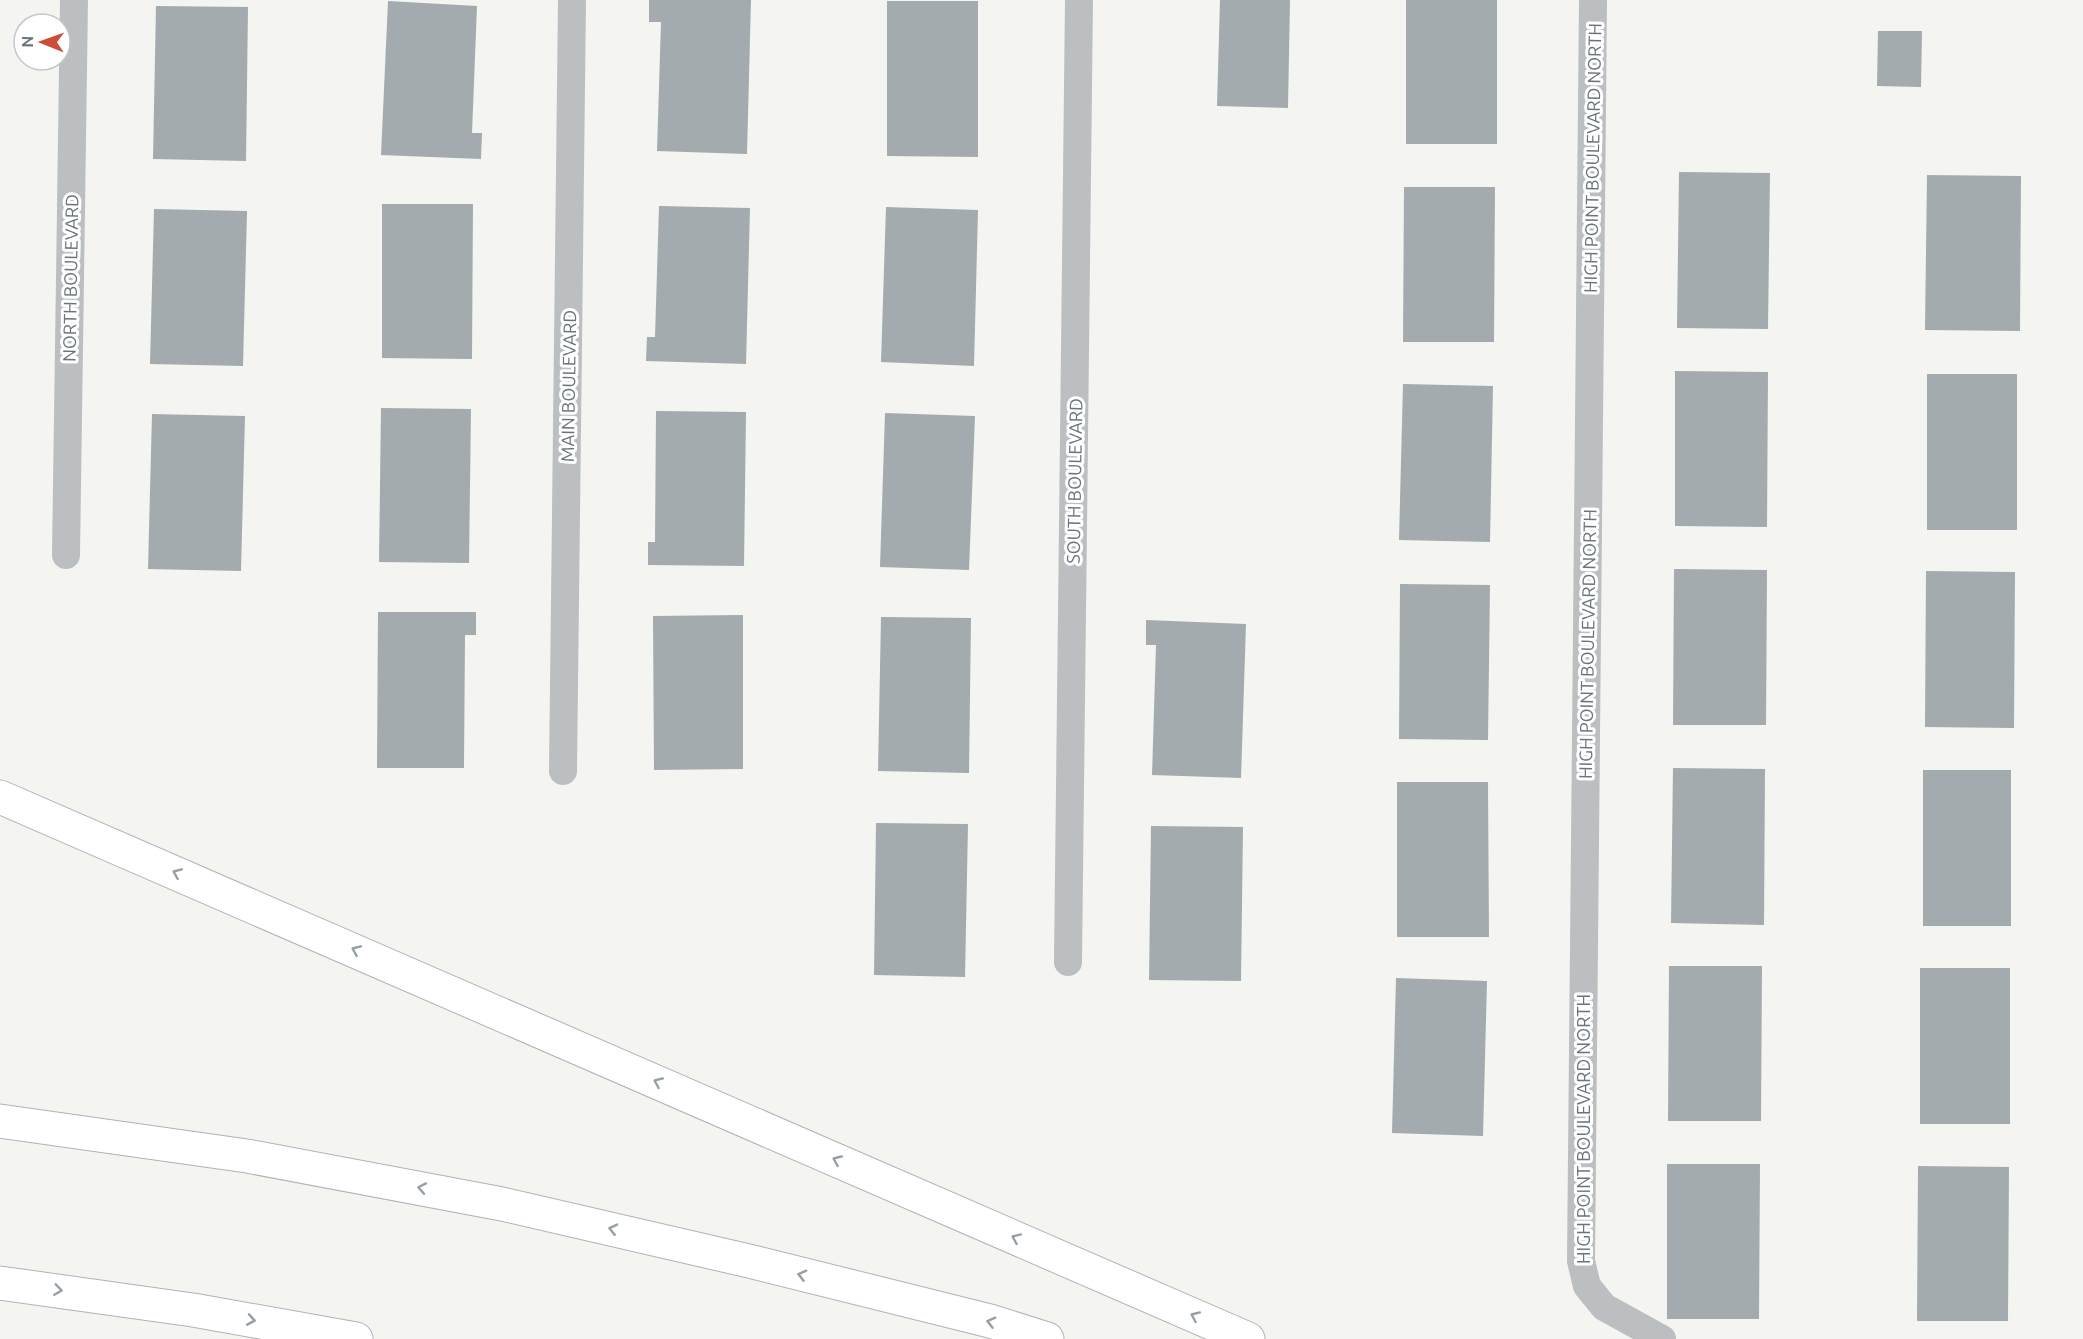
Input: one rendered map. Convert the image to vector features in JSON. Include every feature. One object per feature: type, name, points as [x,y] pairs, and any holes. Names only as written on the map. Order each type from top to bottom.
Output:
[{"type":"highway","points":[[0,796],[1248,1339]]},
{"type":"highway","points":[[0,1121],[247,1156],[502,1204],[749,1261],[990,1321],[1047,1339]]},
{"type":"highway","points":[[0,1282],[193,1310],[356,1339]]},
{"type":"street","name":"NORTH BOULEVARD","points":[[66,555],[74,0]]},
{"type":"street","name":"MAIN BOULEVARD","points":[[563,771],[572,0]]},
{"type":"street","name":"SOUTH BOULEVARD","points":[[1068,962],[1079,0]]},
{"type":"street","name":"HIGH POINT BOULEVARD NORTH","points":[[1593,0],[1581,1249],[1587,1286],[1604,1307],[1662,1339]]},
{"type":"building","points":[[649,0],[751,0],[747,154],[657,151],[661,22],[649,22]]},
{"type":"building","points":[[1220,0],[1290,0],[1288,108],[1217,106]]},
{"type":"building","points":[[1406,0],[1497,0],[1497,144],[1406,144]]},
{"type":"building","points":[[388,1],[477,6],[472,133],[482,133],[481,159],[381,155]]},
{"type":"building","points":[[887,1],[978,1],[978,157],[887,156]]},
{"type":"building","points":[[156,6],[248,7],[246,161],[153,159]]},
{"type":"building","points":[[1878,31],[1922,31],[1921,87],[1877,86]]},
{"type":"building","points":[[1679,172],[1770,173],[1768,329],[1677,328]]},
{"type":"building","points":[[1927,175],[2021,176],[2020,331],[1925,330]]},
{"type":"building","points":[[1404,187],[1495,187],[1494,342],[1403,342]]},
{"type":"building","points":[[382,204],[473,204],[472,359],[382,358]]},
{"type":"building","points":[[659,206],[750,208],[746,364],[646,361],[647,337],[655,337]]},
{"type":"building","points":[[886,207],[978,210],[974,366],[881,362]]},
{"type":"building","points":[[154,209],[247,211],[243,366],[150,364]]},
{"type":"building","points":[[1675,371],[1768,372],[1767,527],[1675,526]]},
{"type":"building","points":[[1927,374],[2017,374],[2017,530],[1927,530]]},
{"type":"building","points":[[1403,384],[1493,386],[1490,542],[1399,540]]},
{"type":"building","points":[[381,408],[471,409],[469,563],[379,562]]},
{"type":"building","points":[[656,411],[746,412],[744,566],[648,565],[648,542],[655,542]]},
{"type":"building","points":[[885,413],[975,416],[969,570],[880,567]]},
{"type":"building","points":[[152,414],[245,416],[241,571],[148,569]]},
{"type":"building","points":[[1674,569],[1767,570],[1766,725],[1673,725]]},
{"type":"building","points":[[1926,571],[2015,572],[2014,728],[1925,727]]},
{"type":"building","points":[[1400,584],[1490,585],[1488,740],[1399,739]]},
{"type":"building","points":[[378,612],[476,612],[476,635],[465,635],[464,768],[377,768]]},
{"type":"building","points":[[743,615],[743,769],[654,770],[653,616]]},
{"type":"building","points":[[881,617],[971,618],[969,773],[878,771]]},
{"type":"building","points":[[1146,620],[1246,624],[1241,778],[1152,775],[1156,645],[1146,645]]},
{"type":"building","points":[[1673,768],[1765,769],[1764,925],[1671,923]]},
{"type":"building","points":[[1923,770],[2011,770],[2011,926],[1923,926]]},
{"type":"building","points":[[1397,782],[1488,782],[1489,937],[1397,937]]},
{"type":"building","points":[[876,823],[968,824],[965,977],[874,975]]},
{"type":"building","points":[[1151,826],[1243,827],[1241,981],[1149,980]]},
{"type":"building","points":[[1669,966],[1762,966],[1761,1121],[1668,1121]]},
{"type":"building","points":[[1920,968],[2010,968],[2010,1124],[1920,1124]]},
{"type":"building","points":[[1396,978],[1487,981],[1483,1136],[1392,1133]]},
{"type":"building","points":[[1667,1164],[1760,1164],[1759,1319],[1667,1319]]},
{"type":"building","points":[[1918,1166],[2009,1167],[2008,1321],[1917,1321]]}]
